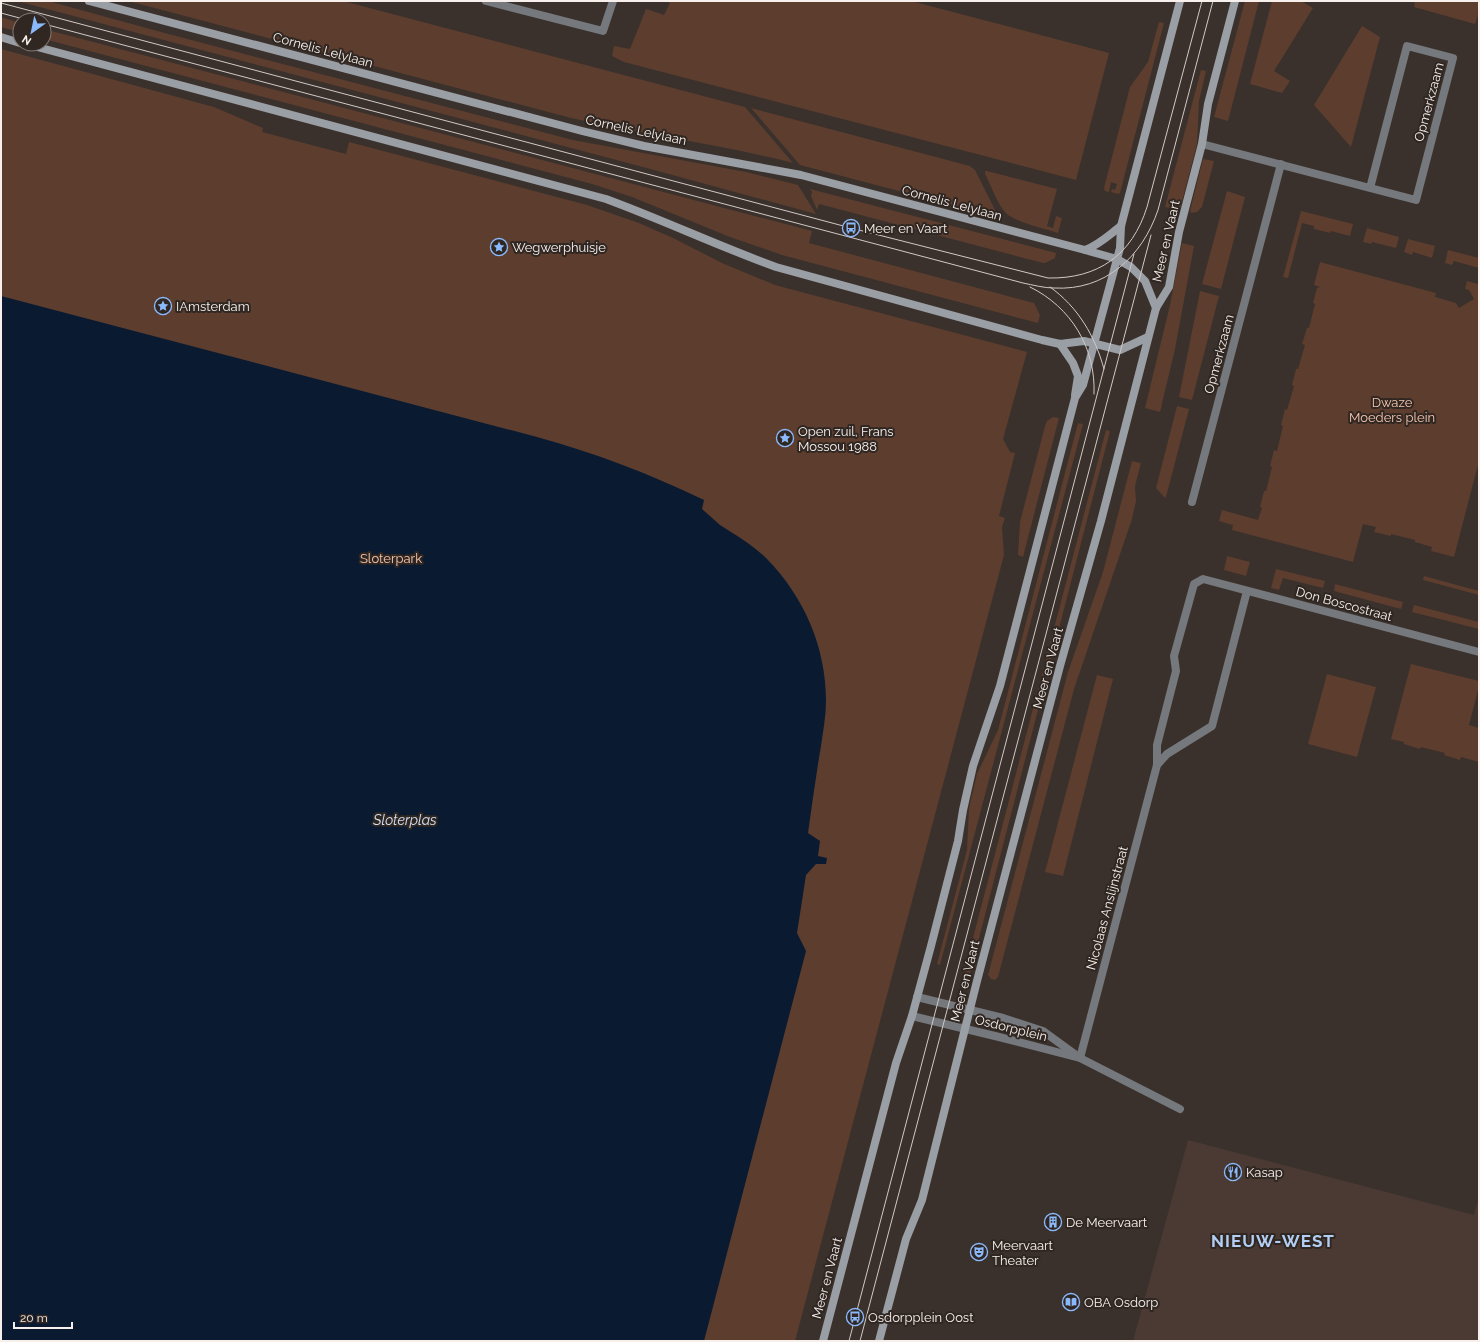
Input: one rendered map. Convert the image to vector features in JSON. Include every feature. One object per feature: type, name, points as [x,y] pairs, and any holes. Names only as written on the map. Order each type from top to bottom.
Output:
[{"type":"main road","name":"Cornelis Lelylaan","points":[[89,1],[582,131],[644,146],[801,176],[1117,259],[1131,267],[1145,281],[1156,308]]},
{"type":"main road","name":"Meer en Vaart","points":[[823,1341],[896,1063],[912,1016],[958,841],[973,766],[1000,686],[1075,398],[1083,385],[1120,248],[1121,226],[1180,1]]},
{"type":"main road","name":"Meer en Vaart","points":[[879,1341],[906,1239],[922,1200],[1060,666],[1101,521],[1148,337],[1156,308],[1169,287],[1179,232],[1202,144],[1208,104],[1235,1]]},
{"type":"main road","points":[[1,37],[12,40]]},
{"type":"main road","points":[[52,51],[606,199],[735,252],[776,267],[1060,344],[1084,342],[1120,350],[1148,337]]},
{"type":"main road","points":[[1085,250],[1098,244],[1121,226]]},
{"type":"main road","points":[[1060,344],[1073,363],[1078,376],[1075,398]]},
{"type":"street","points":[[486,1],[604,31],[613,1]]},
{"type":"street","name":"Opmerkzaam","points":[[1202,144],[1281,164],[1370,188],[1416,200],[1453,58],[1407,46],[1370,188]]},
{"type":"street","name":"Opmerkzaam","points":[[1192,502],[1281,164]]},
{"type":"street","name":"Don Boscostraat","points":[[1203,579],[1479,652]]},
{"type":"street","name":"Nicolaas Anslijnstraat","points":[[1080,1058],[1157,765],[1157,745],[1176,671],[1174,656],[1194,584],[1203,579]]},
{"type":"street","points":[[1157,765],[1167,754],[1212,726],[1247,591]]},
{"type":"street","name":"Osdorpplein","points":[[917,997],[1003,1018],[1044,1031],[1080,1058],[1180,1109]]},
{"type":"street","name":"Osdorpplein","points":[[912,1016],[1080,1058]]},
{"type":"shaded area","points":[[1188,1140],[1474,1215],[1479,1197],[1479,1341],[1133,1341]]},
{"type":"green space","points":[[17,1],[48,1],[573,140],[746,172],[798,185],[816,214],[654,170]]},
{"type":"green space","points":[[128,1],[343,1],[745,107],[793,163],[738,150],[627,130],[571,118]]},
{"type":"green space","points":[[663,1],[911,1],[1109,53],[1076,180],[624,62],[612,56],[614,46],[630,49],[646,9],[664,15],[670,3]]},
{"type":"green space","points":[[1245,1],[1259,1],[1228,121],[1214,117]]},
{"type":"green space","points":[[1272,1],[1301,1],[1313,8],[1274,71],[1290,81],[1282,93],[1250,84]]},
{"type":"green space","points":[[1415,1],[1479,1],[1479,11],[1475,24],[1414,7]]},
{"type":"green space","points":[[1,17],[12,20],[12,30],[1,27]]},
{"type":"green space","points":[[1159,22],[1164,23],[1120,193],[1118,194],[1111,192],[1112,189],[1115,190],[1117,184],[1111,182],[1109,192],[1105,191],[1104,188],[1130,87],[1148,62]]},
{"type":"green space","points":[[1362,26],[1380,37],[1351,147],[1314,105]]},
{"type":"green space","points":[[52,31],[812,231],[809,243],[1034,303],[1040,315],[1038,323],[782,255],[730,237],[632,197],[592,184],[52,41]]},
{"type":"green space","name":"Sloterplas","points":[[1,49],[214,107],[263,128],[262,132],[346,154],[349,142],[587,205],[639,223],[673,238],[722,263],[775,285],[1027,352],[1003,439],[1010,452],[1015,453],[999,516],[1005,518],[1002,527],[1004,555],[795,1341],[621,1341],[1,1001]]},
{"type":"green space","points":[[1201,70],[1206,71],[1199,101],[1197,144],[1180,209],[1178,210],[1165,207]]},
{"type":"green space","points":[[751,108],[970,166],[975,170],[996,212],[996,215],[994,216],[800,165]]},
{"type":"green space","points":[[1203,159],[1214,161],[1202,207],[1197,212],[1191,213],[1190,211]]},
{"type":"green space","points":[[985,171],[1057,189],[1047,226],[1053,228],[1056,216],[1062,218],[1058,233],[1023,222],[1006,213],[997,200],[985,174]]},
{"type":"green space","points":[[810,189],[1056,253],[1055,258],[1043,263],[819,204],[817,210],[811,196],[812,192]]},
{"type":"green space","points":[[1227,191],[1245,197],[1221,289],[1202,284]]},
{"type":"green space","points":[[1301,211],[1353,224],[1350,236],[1331,231],[1330,233],[1314,229],[1314,226],[1302,223],[1288,278],[1283,277]]},
{"type":"green space","points":[[1367,228],[1399,237],[1396,248],[1372,242],[1371,244],[1363,242]]},
{"type":"green space","points":[[1408,239],[1435,246],[1432,258],[1413,252],[1412,255],[1404,252]]},
{"type":"green space","points":[[1182,243],[1194,246],[1175,349],[1160,412],[1145,408],[1170,305]]},
{"type":"green space","points":[[1448,250],[1479,258],[1479,268],[1454,261],[1452,265],[1445,263]]},
{"type":"green space","name":"Dwaze Moeders plein","points":[[1320,262],[1436,293],[1435,297],[1456,303],[1459,308],[1474,299],[1469,290],[1465,289],[1467,281],[1478,284],[1479,282],[1479,461],[1454,557],[1431,551],[1432,547],[1415,542],[1415,540],[1391,534],[1391,536],[1374,532],[1376,527],[1363,524],[1353,562],[1232,530],[1233,525],[1219,521],[1222,510],[1258,520],[1262,508],[1260,507],[1264,491],[1266,491],[1272,467],[1270,466],[1274,450],[1277,451],[1283,426],[1281,425],[1285,409],[1287,410],[1294,386],[1292,385],[1296,369],[1298,369],[1305,345],[1302,344],[1307,328],[1309,328],[1317,288],[1320,287],[1314,285]]},
{"type":"green space","points":[[1200,291],[1219,296],[1192,400],[1179,397]]},
{"type":"green space","points":[[1177,406],[1189,409],[1165,498],[1156,488]]},
{"type":"green space","points":[[1053,417],[1059,418],[1023,557],[1018,555],[1020,522],[1045,426],[1047,421]]},
{"type":"green space","points":[[1078,423],[1083,424],[940,965],[937,964],[967,850],[969,808],[977,774],[998,730]]},
{"type":"green space","points":[[1106,430],[1110,431],[970,973],[964,972]]},
{"type":"green space","points":[[1132,461],[1141,463],[1135,486],[1136,501],[1132,519],[1074,689],[998,977],[995,980],[991,979],[988,975],[1068,672],[1103,572]]},
{"type":"green space","points":[[1227,556],[1250,562],[1246,576],[1224,570]]},
{"type":"green space","points":[[1276,569],[1325,581],[1323,588],[1283,578],[1279,590],[1271,588]]},
{"type":"green space","points":[[1424,576],[1479,591],[1479,595],[1423,580]]},
{"type":"green space","points":[[1335,584],[1403,602],[1401,609],[1334,591]]},
{"type":"green space","points":[[1414,605],[1479,622],[1479,629],[1412,612]]},
{"type":"green space","points":[[1411,664],[1479,681],[1469,725],[1479,728],[1479,762],[1461,757],[1460,760],[1444,755],[1445,753],[1421,747],[1420,749],[1404,744],[1404,742],[1391,739]]},
{"type":"green space","points":[[1327,674],[1376,687],[1357,757],[1308,744]]},
{"type":"green space","points":[[1097,675],[1113,679],[1063,876],[1045,872]]},
{"type":"water","name":"Sloterplas","points":[[1,296],[537,437],[622,465],[663,481],[704,500],[702,509],[720,525],[762,554],[792,590],[802,606],[817,642],[825,681],[825,718],[808,833],[820,841],[818,856],[827,858],[826,864],[816,864],[806,875],[797,933],[806,951],[704,1341],[1,1341]]},
{"type":"tram line","points":[[1,3],[851,228],[1048,278],[1082,274],[1097,269],[1111,261],[1122,251],[1140,224],[1147,207],[1202,1]]},
{"type":"tram line","points":[[52,26],[1023,283],[1054,288],[1090,284],[1105,277],[1119,268],[1132,256],[1151,227],[1158,210],[1213,1]]},
{"type":"tram line","points":[[1,13],[12,16]]},
{"type":"tram line","points":[[860,1341],[1151,235]]},
{"type":"tram line","points":[[849,1341],[1134,254]]},
{"type":"tram line","points":[[1030,287],[1045,295],[1058,306],[1078,331],[1091,361],[1094,377],[1094,394]]},
{"type":"tram line","points":[[1050,287],[1069,304],[1084,323],[1096,345],[1104,369]]},
{"type":"place","name":"Meer en Vaart","points":[[851,228]]},
{"type":"place","name":"Wegwerphuisje","points":[[499,247]]},
{"type":"place","name":"IAmsterdam","points":[[163,306]]},
{"type":"place","name":"Open zuil, Frans Mossou 1988","points":[[785,438]]},
{"type":"place","name":"Kasap","points":[[1233,1172]]},
{"type":"place","name":"De Meervaart","points":[[1053,1222]]},
{"type":"place","name":"Meervaart Theater","points":[[979,1252]]},
{"type":"place","name":"OBA Osdorp","points":[[1071,1302]]},
{"type":"place","name":"Osdorpplein Oost","points":[[855,1317]]},
{"type":"district","name":"NIEUW-WEST","points":[[1273,1241]]},
{"type":"park label","name":"Sloterpark","points":[[391,558]]}]
